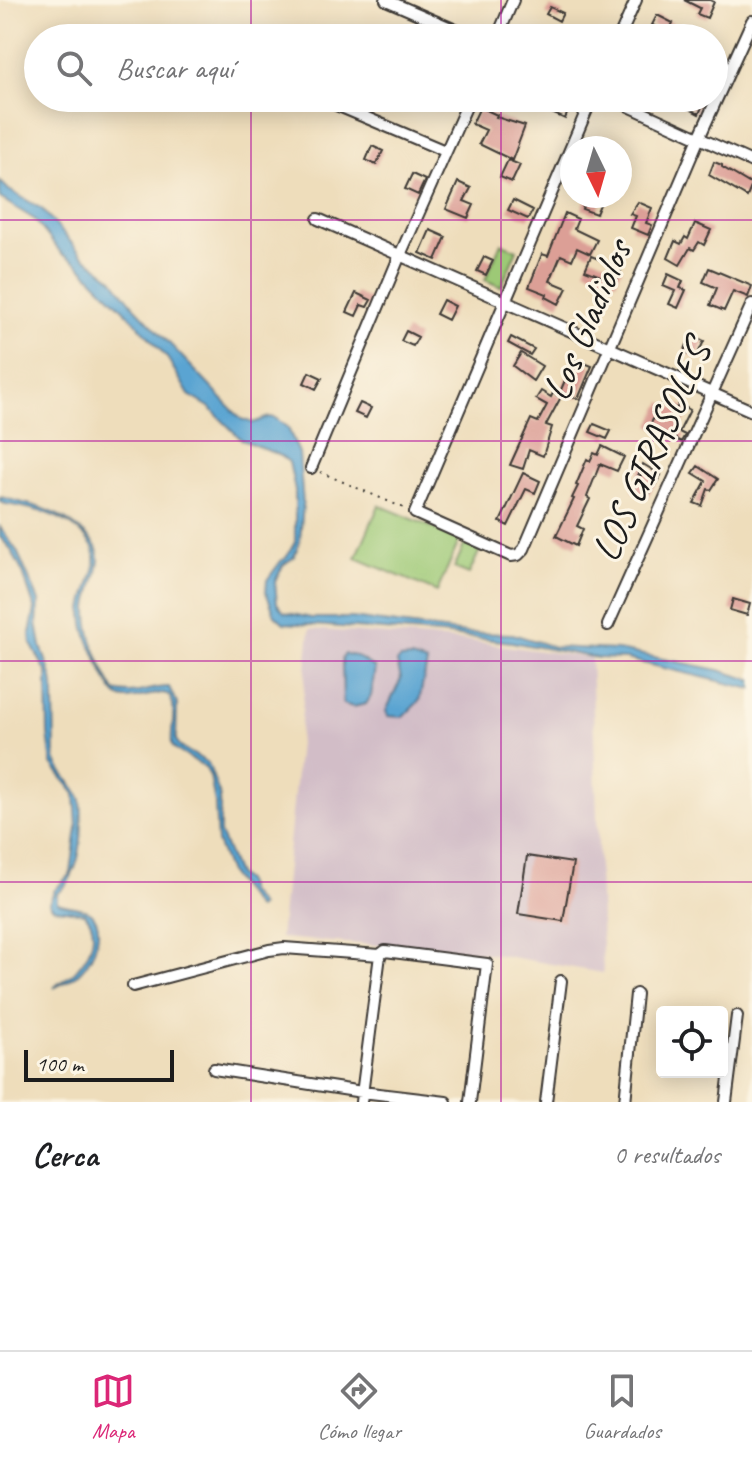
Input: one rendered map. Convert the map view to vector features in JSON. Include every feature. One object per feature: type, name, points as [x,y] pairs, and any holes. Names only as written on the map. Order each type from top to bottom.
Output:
[{"type":"street","points":[[386,0],[442,24]]},
{"type":"street","points":[[503,24],[513,0]]},
{"type":"street","points":[[625,24],[636,0]]},
{"type":"street","name":"Los Gladiolos","points":[[728,74],[752,21]]},
{"type":"street","points":[[353,112],[445,151]]},
{"type":"street","points":[[311,468],[463,112]]},
{"type":"street","points":[[415,513],[586,112]]},
{"type":"street","points":[[642,112],[752,162]]},
{"type":"street","name":"Los Gladiolos","points":[[415,513],[511,556],[518,555],[524,549],[711,112]]},
{"type":"street","points":[[318,219],[752,411]]},
{"type":"street","name":"LOS GIRASOLES","points":[[608,625],[752,304]]},
{"type":"street","points":[[133,986],[284,948],[380,955],[385,951],[487,964],[470,1102]]},
{"type":"street","points":[[361,1097],[380,955]]},
{"type":"street","points":[[546,1102],[561,981]]},
{"type":"street","points":[[625,1102],[636,994]]},
{"type":"street","points":[[726,1102],[737,1016]]},
{"type":"street","points":[[214,1069],[361,1097],[446,1102]]},
{"type":"path","points":[[311,468],[415,513]]},
{"type":"shaded area","points":[[310,629],[471,641],[591,658],[603,973],[494,954],[280,938]]},
{"type":"green space","points":[[501,243],[517,250],[501,287],[485,280]]},
{"type":"green space","points":[[379,505],[460,539],[437,592],[356,558]]},
{"type":"green space","points":[[466,541],[481,548],[469,574],[454,568]]},
{"type":"water","points":[[0,181],[9,190],[42,209],[82,255],[112,278],[134,306],[241,419],[253,423],[275,418],[288,428],[299,453],[303,504],[300,540],[294,557],[283,565],[275,582],[277,603],[284,612],[311,618],[352,618],[466,633],[513,634],[554,647],[618,650],[719,670],[752,680],[752,689],[626,659],[597,658],[512,642],[284,623],[275,615],[266,592],[267,580],[295,542],[295,490],[289,462],[242,440],[209,407],[189,395],[168,359],[136,322],[76,262],[62,254],[34,219],[0,198]]},
{"type":"water","points":[[0,497],[54,513],[74,525],[95,545],[99,560],[88,619],[100,662],[115,691],[130,693],[169,687],[177,704],[176,740],[179,746],[208,763],[220,796],[220,833],[237,875],[245,881],[248,891],[260,906],[257,909],[229,873],[217,842],[210,776],[205,767],[172,745],[173,714],[169,695],[122,698],[112,689],[93,651],[83,619],[95,562],[92,546],[65,521],[0,502]]},
{"type":"water","points":[[0,527],[17,551],[39,601],[37,623],[54,694],[55,758],[81,800],[82,825],[77,864],[66,885],[57,894],[57,902],[88,911],[98,927],[96,943],[85,966],[54,988],[82,963],[90,949],[93,933],[84,913],[53,908],[49,903],[54,891],[71,873],[77,827],[75,794],[52,764],[47,673],[31,644],[35,609],[23,573],[10,548],[0,537]]},
{"type":"water","points":[[345,654],[356,656],[375,668],[371,696],[366,704],[353,707],[343,704],[342,658]]},
{"type":"water","points":[[411,658],[427,663],[419,701],[403,717],[388,716],[386,711],[401,679],[397,662]]},
{"type":"building","points":[[684,0],[714,2],[707,18],[697,14],[700,8]]},
{"type":"building","points":[[550,7],[563,13],[559,21],[546,14]]},
{"type":"building","points":[[657,15],[673,23],[672,24],[652,24]]},
{"type":"building","points":[[478,112],[491,112],[496,117],[525,126],[512,160],[479,144],[486,130],[472,124]]},
{"type":"building","points":[[550,112],[568,112],[565,119]]},
{"type":"building","points":[[372,146],[383,151],[376,165],[366,160]]},
{"type":"building","points":[[508,160],[520,165],[512,182],[500,177]]},
{"type":"building","points":[[714,162],[752,185],[747,197],[709,175]]},
{"type":"building","points":[[412,174],[425,180],[418,195],[405,189]]},
{"type":"building","points":[[458,182],[471,188],[464,201],[474,205],[468,218],[446,209]]},
{"type":"building","points":[[513,200],[533,210],[528,219],[508,210]]},
{"type":"building","points":[[638,202],[652,208],[646,223],[652,225],[648,235],[631,228],[636,216],[630,214]]},
{"type":"building","points":[[582,208],[598,208],[596,214]]},
{"type":"building","points":[[565,213],[578,219],[574,229],[597,240],[590,254],[577,248],[572,260],[561,255],[550,281],[567,288],[559,304],[546,297],[547,294],[529,287],[542,254],[548,256]]},
{"type":"building","points":[[695,223],[711,230],[704,245],[699,242],[694,250],[690,248],[680,265],[668,258],[675,241],[681,244],[685,237],[688,239]]},
{"type":"building","points":[[430,230],[446,237],[436,260],[420,253]]},
{"type":"building","points":[[591,256],[622,268],[616,282],[585,270]]},
{"type":"building","points":[[484,257],[493,261],[486,275],[477,271]]},
{"type":"building","points":[[709,268],[752,286],[748,297],[733,291],[724,311],[710,305],[717,288],[703,282]]},
{"type":"building","points":[[668,274],[683,281],[680,288],[686,290],[678,308],[669,304],[675,291],[663,286]]},
{"type":"building","points":[[356,293],[371,300],[367,307],[361,305],[356,316],[347,312]]},
{"type":"building","points":[[443,300],[455,306],[448,320],[436,314]]},
{"type":"building","points":[[406,331],[418,337],[413,346],[401,341]]},
{"type":"building","points":[[691,335],[704,341],[696,358],[684,352]]},
{"type":"building","points":[[511,337],[534,349],[530,355],[508,343]]},
{"type":"building","points":[[521,353],[542,366],[533,381],[513,366]]},
{"type":"building","points":[[574,359],[592,366],[578,399],[560,392]]},
{"type":"building","points":[[309,372],[322,378],[316,389],[304,383]]},
{"type":"building","points":[[541,391],[551,397],[553,393],[561,397],[546,425],[552,427],[543,456],[529,450],[523,469],[510,465],[531,419],[538,422],[547,405],[536,399]]},
{"type":"building","points":[[662,402],[676,409],[679,404],[690,410],[679,432],[685,435],[681,442],[650,425]]},
{"type":"building","points":[[360,403],[371,408],[366,418],[355,413]]},
{"type":"building","points":[[594,424],[611,431],[607,439],[590,432]]},
{"type":"building","points":[[602,446],[624,457],[617,471],[600,464],[587,497],[590,499],[577,526],[583,529],[576,546],[556,536],[574,499],[576,485],[587,459],[590,461],[594,453],[598,455]]},
{"type":"building","points":[[643,464],[661,475],[646,499],[632,490],[641,475],[638,474]]},
{"type":"building","points":[[698,466],[718,479],[711,490],[708,489],[702,506],[694,503],[706,481],[693,473]]},
{"type":"building","points":[[523,473],[540,481],[535,493],[526,489],[508,526],[500,522]]},
{"type":"building","points":[[733,599],[750,604],[747,615],[730,610]]},
{"type":"building","points":[[527,856],[573,863],[563,921],[518,914]]}]
